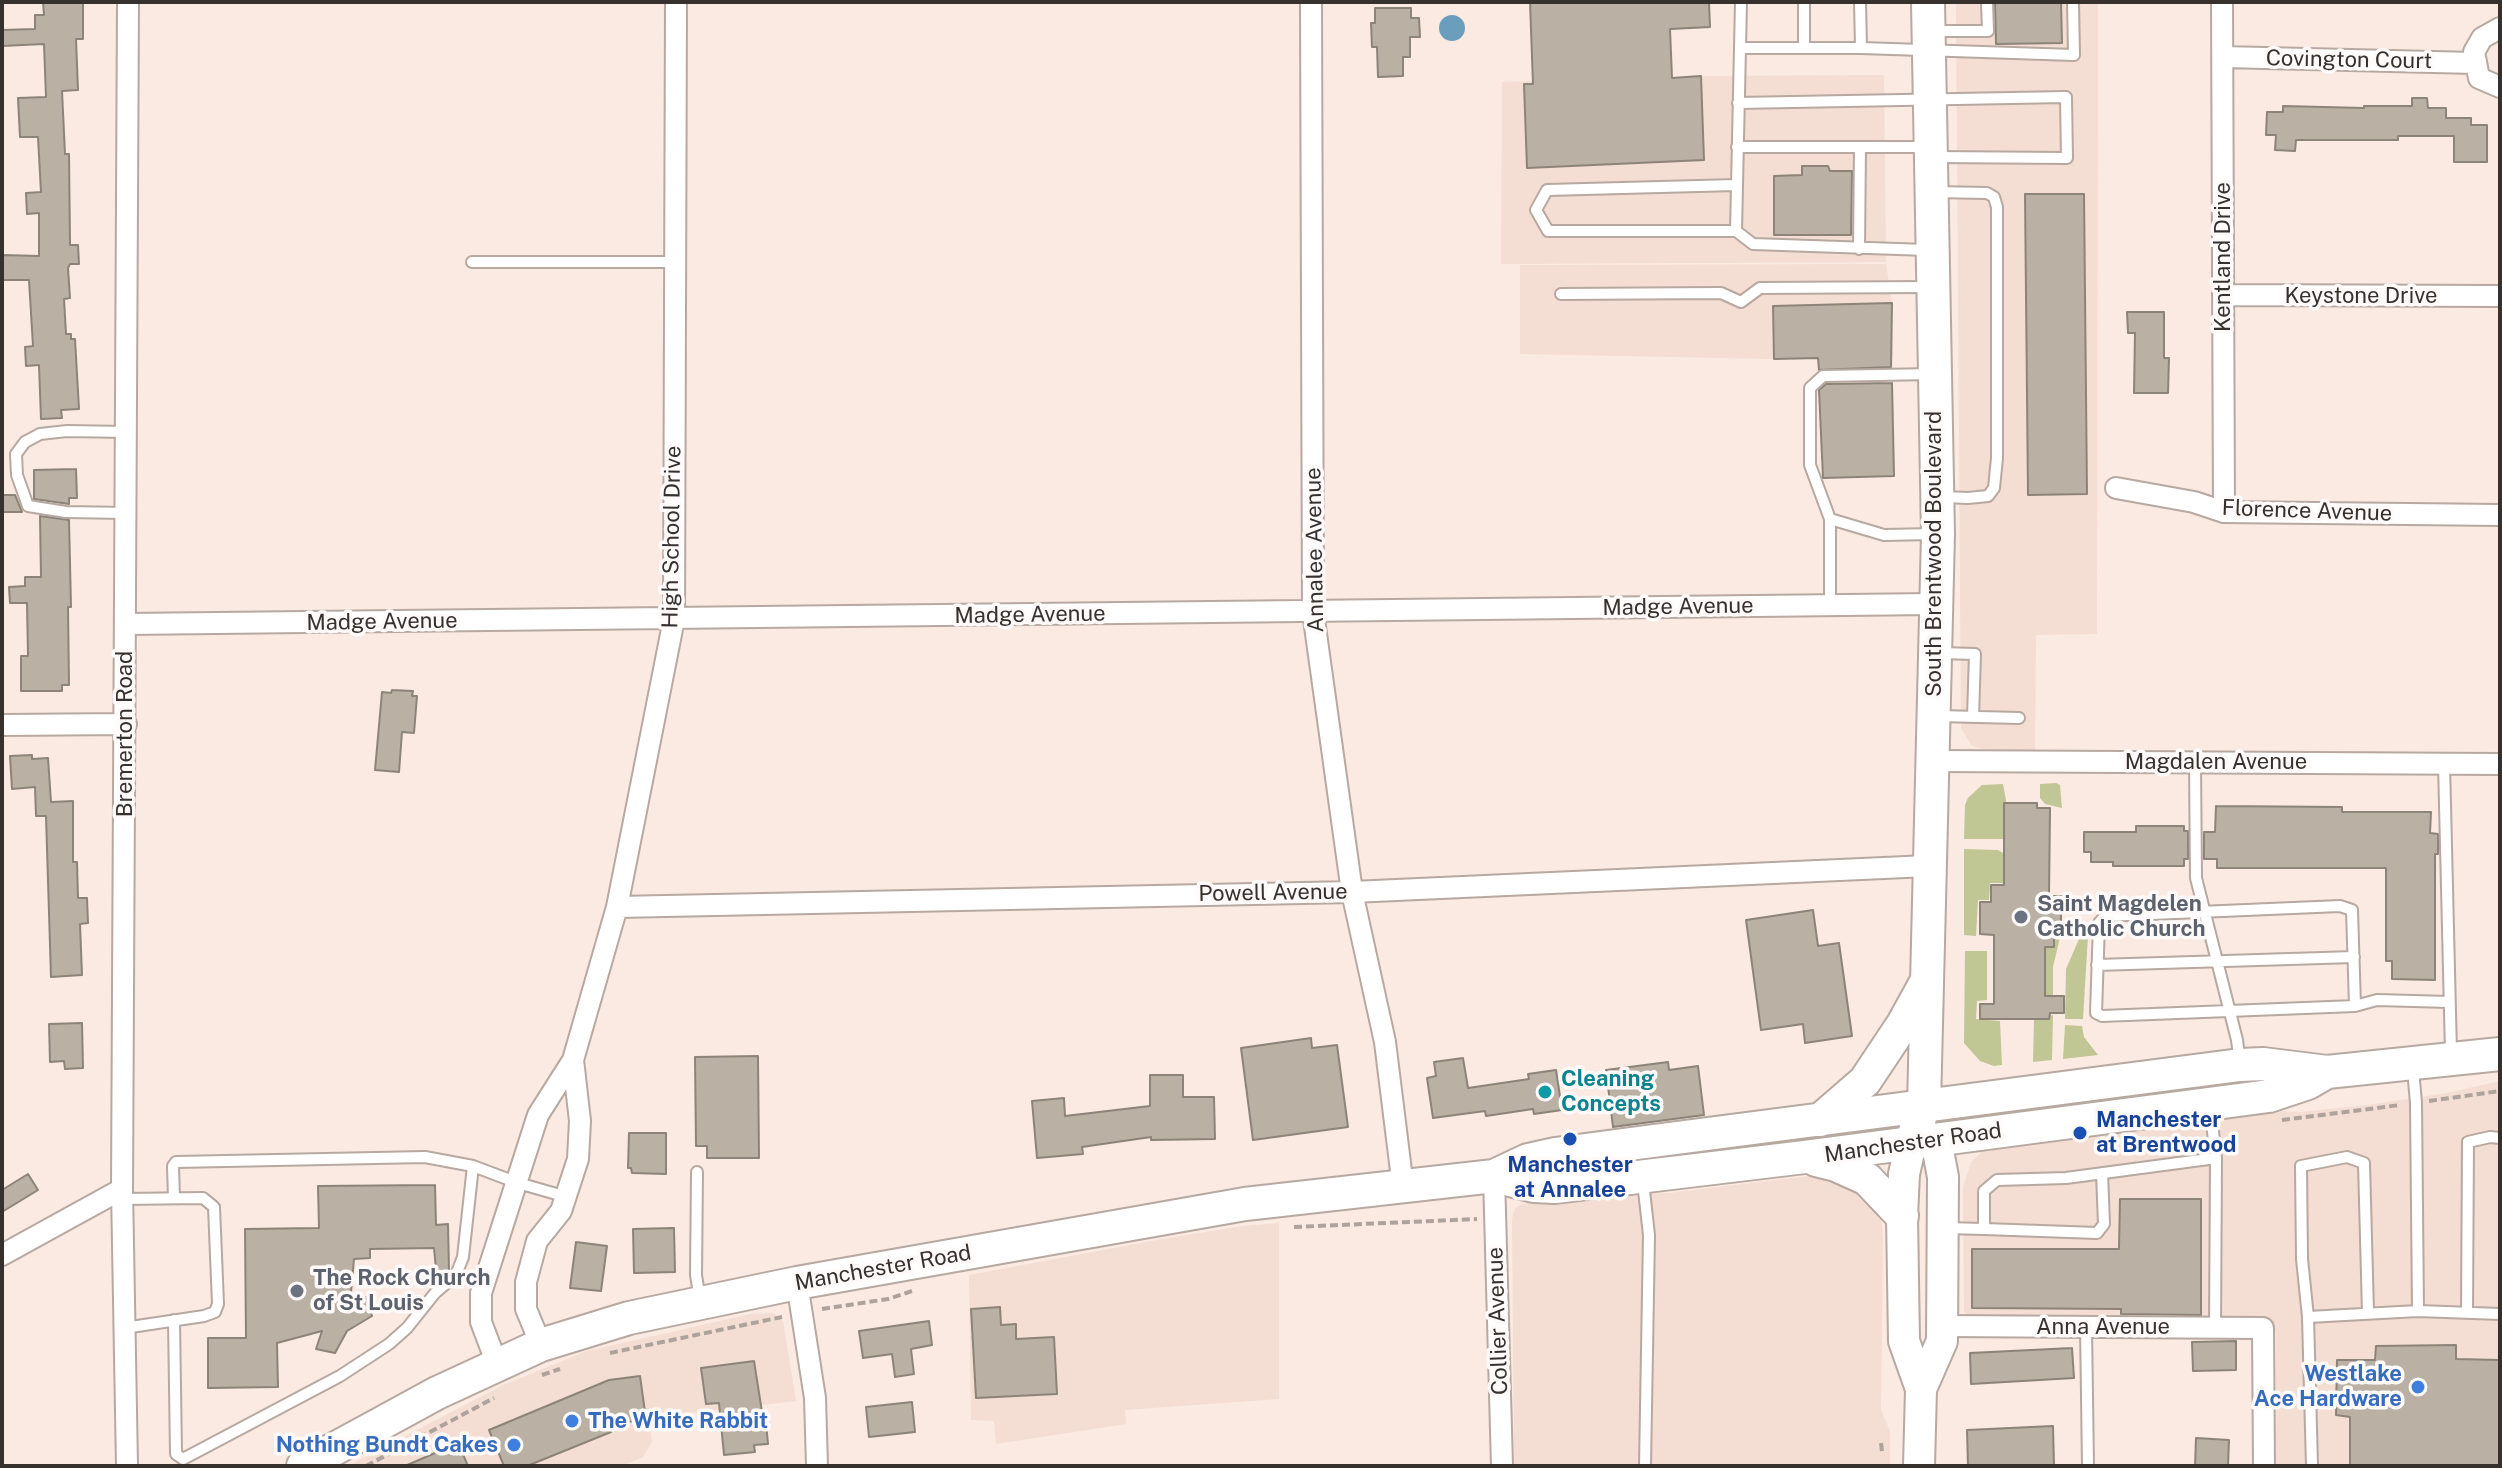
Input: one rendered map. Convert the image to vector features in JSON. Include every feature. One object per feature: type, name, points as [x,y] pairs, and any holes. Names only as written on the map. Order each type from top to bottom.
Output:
[{"type":"main road","name":"South Brentwood Boulevard","points":[[1919,1466],[1921,1389],[1904,1341],[1902,1216],[1904,1174],[1923,1142],[1933,761],[1938,534],[1929,28]]},
{"type":"main road","points":[[1819,1120],[1865,1081],[1927,982]]},
{"type":"main road","name":"Manchester Road","points":[[303,1466],[497,1364],[540,1361],[618,1321],[797,1283],[1234,1205],[1494,1176],[1528,1160],[1555,1154],[2240,1065],[2263,1064],[2327,1072],[2500,1054]]},
{"type":"main road","name":"Manchester Road","points":[[1494,1176],[1534,1186],[1555,1187],[1805,1157],[2286,1092],[2327,1072]]},
{"type":"main road","name":"South Brentwood Boulevard","points":[[1921,1389],[1942,1341],[1943,1228],[1943,1177],[1923,1142]]},
{"type":"main road","points":[[1805,1157],[1836,1165],[1867,1179],[1902,1216]]},
{"type":"street","name":"Bremerton Road","points":[[127,1466],[122,1194],[128,2]]},
{"type":"street","name":"High School Drive","points":[[497,1364],[481,1322],[481,1293],[538,1115],[573,1060],[617,907],[674,619],[676,2]]},
{"type":"street","name":"Annalee Avenue","points":[[1311,2],[1313,612],[1352,892],[1385,1042],[1403,1187]]},
{"type":"street","name":"Kentland Drive","points":[[2222,2],[2224,512]]},
{"type":"street","points":[[2500,28],[2482,38],[2474,52],[2479,78],[2500,87]]},
{"type":"street","name":"Covington Court","points":[[2223,57],[2475,63]]},
{"type":"street","name":"Keystone Drive","points":[[2223,295],[2500,296]]},
{"type":"street","name":"Florence Avenue","points":[[2116,488],[2194,502],[2224,512],[2500,515]]},
{"type":"street","name":"Madge Avenue","points":[[126,624],[1935,604]]},
{"type":"street","points":[[2,725],[126,724]]},
{"type":"street","name":"Magdalen Avenue","points":[[1933,761],[2500,764]]},
{"type":"street","name":"Powell Avenue","points":[[617,907],[1352,892],[1928,866]]},
{"type":"street","name":"High School Drive","points":[[540,1361],[526,1309],[526,1282],[537,1241],[561,1211],[578,1159],[580,1121],[573,1060]]},
{"type":"street","name":"Collier Avenue","points":[[1494,1176],[1502,1466]]},
{"type":"street","points":[[2,1255],[122,1194]]},
{"type":"street","points":[[797,1283],[815,1398],[817,1466]]},
{"type":"street","name":"Anna Avenue","points":[[1942,1326],[2263,1328],[2264,1466]]},
{"type":"lane","points":[[1736,231],[1741,2]]},
{"type":"lane","points":[[1804,2],[1804,48]]},
{"type":"lane","points":[[1860,2],[1861,48]]},
{"type":"lane","points":[[1741,48],[1861,48],[1929,28],[1988,31],[1987,2]]},
{"type":"lane","points":[[1929,28],[2074,55],[2073,2]]},
{"type":"lane","points":[[1737,147],[1860,147],[2067,158],[2066,97],[1738,103]]},
{"type":"lane","points":[[1859,249],[1860,147]]},
{"type":"lane","points":[[1736,185],[1547,190],[1536,210],[1548,231],[1736,231],[1753,244],[1933,250]]},
{"type":"lane","points":[[1932,192],[1987,193],[1994,197],[1997,207],[1997,458],[1994,488],[1988,496],[1937,497]]},
{"type":"lane","points":[[472,262],[675,262]]},
{"type":"lane","points":[[1561,294],[1721,293],[1741,302],[1760,288],[1934,287]]},
{"type":"lane","points":[[1830,605],[1830,519],[1810,465],[1810,388],[1823,376],[1935,374]]},
{"type":"lane","points":[[126,513],[66,512],[28,506],[17,475],[16,454],[25,442],[40,434],[127,432]]},
{"type":"lane","points":[[1830,519],[1884,535],[1938,534]]},
{"type":"lane","points":[[1934,652],[1975,654],[1973,717]]},
{"type":"lane","points":[[1933,716],[2019,718]]},
{"type":"lane","points":[[2195,762],[2196,878],[2240,1065]]},
{"type":"lane","points":[[2444,763],[2451,1059]]},
{"type":"lane","points":[[2355,1006],[2352,910],[2340,906],[2105,916],[2099,923],[2096,1013],[2102,1016],[2355,1006],[2377,1000],[2449,1002]]},
{"type":"lane","points":[[2097,965],[2354,957]]},
{"type":"lane","points":[[2413,1063],[2418,1311]]},
{"type":"lane","points":[[2209,1104],[2216,1158],[2215,1328]]},
{"type":"lane","points":[[2467,1312],[2468,1142],[2500,1138]]},
{"type":"lane","points":[[174,1198],[173,1166],[176,1162],[425,1157],[473,1166],[567,1197]]},
{"type":"lane","points":[[2312,1466],[2308,1317],[2302,1259],[2301,1166],[2347,1157],[2364,1163],[2368,1313]]},
{"type":"lane","points":[[1984,1229],[1984,1191],[1997,1180],[2066,1178],[2216,1158]]},
{"type":"lane","points":[[174,1320],[176,1454],[183,1459],[340,1376],[389,1344],[407,1328],[435,1293],[456,1275],[463,1257],[473,1166]]},
{"type":"lane","points":[[697,1172],[696,1275],[700,1302]]},
{"type":"lane","points":[[1943,1228],[2097,1233],[2104,1224],[2102,1173]]},
{"type":"lane","points":[[1643,1176],[1649,1235],[1645,1466]]},
{"type":"lane","points":[[122,1194],[203,1198],[214,1207],[218,1304],[215,1312],[124,1328]]},
{"type":"lane","points":[[2308,1317],[2418,1311],[2500,1314]]},
{"type":"lane","points":[[2086,1327],[2088,1466]]},
{"type":"path","points":[[1283,1227],[1474,1219]]},
{"type":"path","points":[[821,1310],[922,1289]]},
{"type":"path","points":[[607,1354],[778,1317]]},
{"type":"path","points":[[540,1361],[566,1366]]},
{"type":"path","points":[[366,1466],[496,1397]]},
{"type":"path","points":[[1881,1443],[1882,1451]]},
{"type":"shaded area","points":[[1956,2],[2098,2],[2097,634],[2036,635],[2035,751],[1972,746],[1961,728]]},
{"type":"shaded area","points":[[1884,75],[1886,262],[1501,264],[1502,82]]},
{"type":"shaded area","points":[[1886,264],[1892,302],[1893,356],[1774,359],[1520,354],[1520,265]]},
{"type":"shaded area","points":[[2500,1081],[2500,1466],[2276,1466],[2276,1332],[2270,1322],[1972,1318],[1964,1312],[1963,1188],[1971,1162],[1987,1146],[2252,1110],[2300,1112],[2368,1105]]},
{"type":"shaded area","points":[[1825,1174],[1858,1184],[1880,1213],[1883,1236],[1881,1410],[1890,1431],[1890,1466],[1514,1466],[1512,1219],[1515,1208],[1522,1204],[1618,1192],[1669,1193]]},
{"type":"shaded area","points":[[1279,1223],[1279,1399],[1125,1410],[1126,1424],[996,1444],[994,1421],[971,1420],[969,1275],[1162,1239]]},
{"type":"shaded area","points":[[773,1313],[783,1321],[796,1401],[649,1418],[652,1442],[643,1457],[622,1466],[348,1466],[503,1385],[587,1351],[751,1314]]},
{"type":"green space","points":[[2003,784],[2006,800],[2004,839],[1964,839],[1968,798],[1982,785]]},
{"type":"green space","points":[[2040,784],[2060,785],[2062,808],[2045,804],[2040,798]]},
{"type":"green space","points":[[1964,849],[1998,850],[2003,853],[2003,883],[1990,883],[1989,900],[1978,900],[1976,936],[1964,935]]},
{"type":"green space","points":[[2054,933],[2061,933],[2053,967],[2053,996],[2045,996],[2045,947]]},
{"type":"green space","points":[[2088,936],[2083,1019],[2065,1019],[2066,969],[2079,939]]},
{"type":"green space","points":[[1965,951],[1987,951],[1987,1000],[1977,1001],[1976,1019],[2000,1021],[2002,1065],[1994,1066],[1980,1061],[1964,1043]]},
{"type":"green space","points":[[2053,1015],[2052,1060],[2033,1062],[2034,1019]]},
{"type":"green space","points":[[2065,1025],[2082,1026],[2084,1037],[2098,1055],[2063,1059]]},
{"type":"water","points":[[1452,15],[1461,19],[1465,28],[1461,37],[1452,41],[1443,37],[1439,28],[1443,19]]},
{"type":"building","points":[[43,2],[83,2],[83,39],[76,39],[78,90],[62,91],[65,154],[69,154],[70,245],[78,245],[79,264],[70,264],[68,268],[70,298],[64,299],[66,334],[71,334],[71,339],[75,339],[79,409],[61,410],[62,418],[41,419],[39,365],[26,366],[25,347],[33,346],[29,280],[2,280],[2,255],[39,256],[39,213],[27,214],[26,193],[41,192],[38,137],[20,137],[18,98],[46,97],[44,44],[2,46],[2,30],[35,29],[35,15],[44,15]]},
{"type":"building","points":[[1530,2],[1709,2],[1710,27],[1670,29],[1672,78],[1701,76],[1704,160],[1527,168],[1524,84],[1533,84]]},
{"type":"building","points":[[1995,2],[2061,2],[2062,43],[1996,44]]},
{"type":"building","points":[[1375,8],[1411,8],[1411,18],[1419,18],[1420,37],[1410,37],[1410,57],[1403,57],[1403,76],[1378,77],[1377,47],[1372,47],[1371,23],[1375,23]]},
{"type":"building","points":[[2412,98],[2427,98],[2428,108],[2446,108],[2446,118],[2471,118],[2471,125],[2487,125],[2487,162],[2454,162],[2454,136],[2398,136],[2398,140],[2296,140],[2295,151],[2275,150],[2276,135],[2266,135],[2267,112],[2283,112],[2283,106],[2412,106]]},
{"type":"building","points":[[1802,166],[1828,166],[1830,171],[1852,171],[1851,235],[1774,235],[1774,176],[1802,175]]},
{"type":"building","points":[[2025,194],[2084,194],[2087,494],[2028,495]]},
{"type":"building","points":[[1892,303],[1891,367],[1819,370],[1818,358],[1774,359],[1773,306]]},
{"type":"building","points":[[2127,312],[2164,312],[2164,358],[2169,358],[2168,393],[2134,393],[2135,333],[2128,333]]},
{"type":"building","points":[[1892,383],[1894,476],[1823,478],[1819,390],[1826,384]]},
{"type":"building","points":[[76,469],[77,498],[69,498],[69,504],[34,499],[34,470]]},
{"type":"building","points":[[2,495],[15,495],[22,512],[2,512]]},
{"type":"building","points":[[40,516],[69,520],[69,685],[62,685],[62,691],[21,691],[21,656],[28,656],[27,603],[10,603],[9,587],[25,586],[25,577],[41,577]]},
{"type":"building","points":[[392,690],[413,691],[412,696],[417,696],[414,733],[402,732],[399,772],[375,770],[382,692],[391,693]]},
{"type":"building","points":[[32,755],[32,759],[48,758],[51,802],[73,801],[73,862],[77,862],[78,898],[87,898],[88,923],[80,924],[82,975],[51,977],[46,816],[36,816],[35,787],[12,789],[10,756]]},
{"type":"building","name":"Saint Magdelen Catholic Church","points":[[2004,803],[2037,803],[2037,808],[2050,808],[2049,896],[2061,896],[2061,933],[2054,933],[2054,947],[2045,947],[2045,996],[2064,996],[2064,1013],[2050,1013],[2049,1019],[1980,1019],[1980,1004],[1994,1004],[1994,935],[1980,934],[1980,902],[1991,902],[1991,885],[2004,885]]},
{"type":"building","points":[[2216,806],[2342,807],[2342,812],[2431,812],[2430,833],[2438,834],[2438,854],[2435,854],[2435,980],[2392,979],[2392,961],[2386,961],[2386,868],[2217,868],[2217,859],[2204,859],[2204,832],[2215,832]]},
{"type":"building","points":[[2136,826],[2184,826],[2184,831],[2188,831],[2188,859],[2184,859],[2184,866],[2113,866],[2113,862],[2091,862],[2091,852],[2084,852],[2084,832],[2136,832]]},
{"type":"building","points":[[1813,910],[1818,946],[1839,943],[1852,1036],[1805,1043],[1803,1024],[1761,1030],[1746,920]]},
{"type":"building","points":[[82,1023],[83,1068],[65,1069],[64,1061],[50,1062],[49,1024]]},
{"type":"building","points":[[1311,1038],[1312,1048],[1337,1045],[1348,1127],[1253,1140],[1241,1048]]},
{"type":"building","points":[[758,1056],[759,1158],[707,1158],[707,1146],[696,1146],[695,1057]]},
{"type":"building","points":[[1463,1058],[1468,1088],[1529,1079],[1528,1074],[1556,1070],[1562,1110],[1534,1114],[1533,1109],[1486,1116],[1485,1111],[1433,1118],[1427,1078],[1436,1076],[1434,1062]]},
{"type":"building","points":[[1668,1062],[1669,1070],[1698,1066],[1704,1115],[1613,1127],[1606,1070]]},
{"type":"building","points":[[1150,1075],[1183,1075],[1183,1097],[1214,1097],[1215,1139],[1151,1140],[1151,1137],[1082,1147],[1083,1154],[1037,1158],[1032,1101],[1064,1098],[1065,1116],[1150,1106]]},
{"type":"building","points":[[629,1133],[666,1133],[666,1174],[632,1173],[628,1168]]},
{"type":"building","points":[[28,1174],[38,1190],[2,1212],[2,1190]]},
{"type":"building","name":"The Rock Church of St Louis","points":[[435,1185],[436,1225],[448,1224],[449,1270],[437,1280],[434,1248],[370,1249],[370,1258],[354,1259],[350,1304],[366,1297],[372,1316],[347,1331],[335,1353],[316,1349],[322,1331],[277,1343],[278,1387],[208,1388],[208,1338],[246,1338],[245,1229],[319,1228],[318,1186]]},
{"type":"building","points":[[2120,1199],[2201,1199],[2201,1315],[2121,1314],[2121,1309],[1972,1308],[1972,1249],[2119,1249]]},
{"type":"building","points":[[674,1228],[675,1272],[634,1273],[633,1229]]},
{"type":"building","points":[[576,1242],[607,1246],[601,1291],[570,1288]]},
{"type":"building","points":[[1000,1307],[1001,1325],[1016,1324],[1016,1339],[1054,1337],[1057,1394],[976,1398],[971,1309]]},
{"type":"building","points":[[929,1321],[932,1345],[911,1349],[914,1374],[895,1377],[892,1354],[863,1358],[859,1331]]},
{"type":"building","points":[[2236,1341],[2236,1370],[2193,1371],[2192,1342]]},
{"type":"building","name":"Westlake Ace Hardware","points":[[2456,1345],[2456,1359],[2500,1360],[2500,1466],[2350,1466],[2350,1417],[2336,1415],[2337,1360],[2375,1360],[2376,1346]]},
{"type":"building","points":[[2072,1348],[2074,1378],[1971,1384],[1970,1353]]},
{"type":"building","points":[[754,1361],[768,1444],[754,1445],[755,1452],[724,1455],[719,1403],[706,1404],[701,1368]]},
{"type":"building","points":[[640,1376],[646,1419],[609,1425],[611,1432],[527,1466],[504,1466],[489,1430],[609,1380]]},
{"type":"building","points":[[912,1402],[915,1432],[869,1437],[866,1407]]},
{"type":"building","points":[[2053,1426],[2054,1466],[1968,1466],[1967,1430]]},
{"type":"building","points":[[2196,1438],[2229,1440],[2228,1466],[2195,1466]]},
{"type":"building","points":[[458,1443],[468,1466],[405,1466]]},
{"type":"place","name":"Saint Magdelen Catholic Church","points":[[2021,917]]},
{"type":"place","name":"Cleaning Concepts","points":[[1545,1092]]},
{"type":"place","name":"Manchester at Brentwood","points":[[2080,1133]]},
{"type":"place","name":"Manchester at Annalee","points":[[1570,1139]]},
{"type":"place","name":"The Rock Church of St Louis","points":[[297,1291]]},
{"type":"place","name":"Westlake Ace Hardware","points":[[2418,1387]]},
{"type":"place","name":"The White Rabbit","points":[[572,1421]]},
{"type":"place","name":"Nothing Bundt Cakes","points":[[514,1445]]}]
